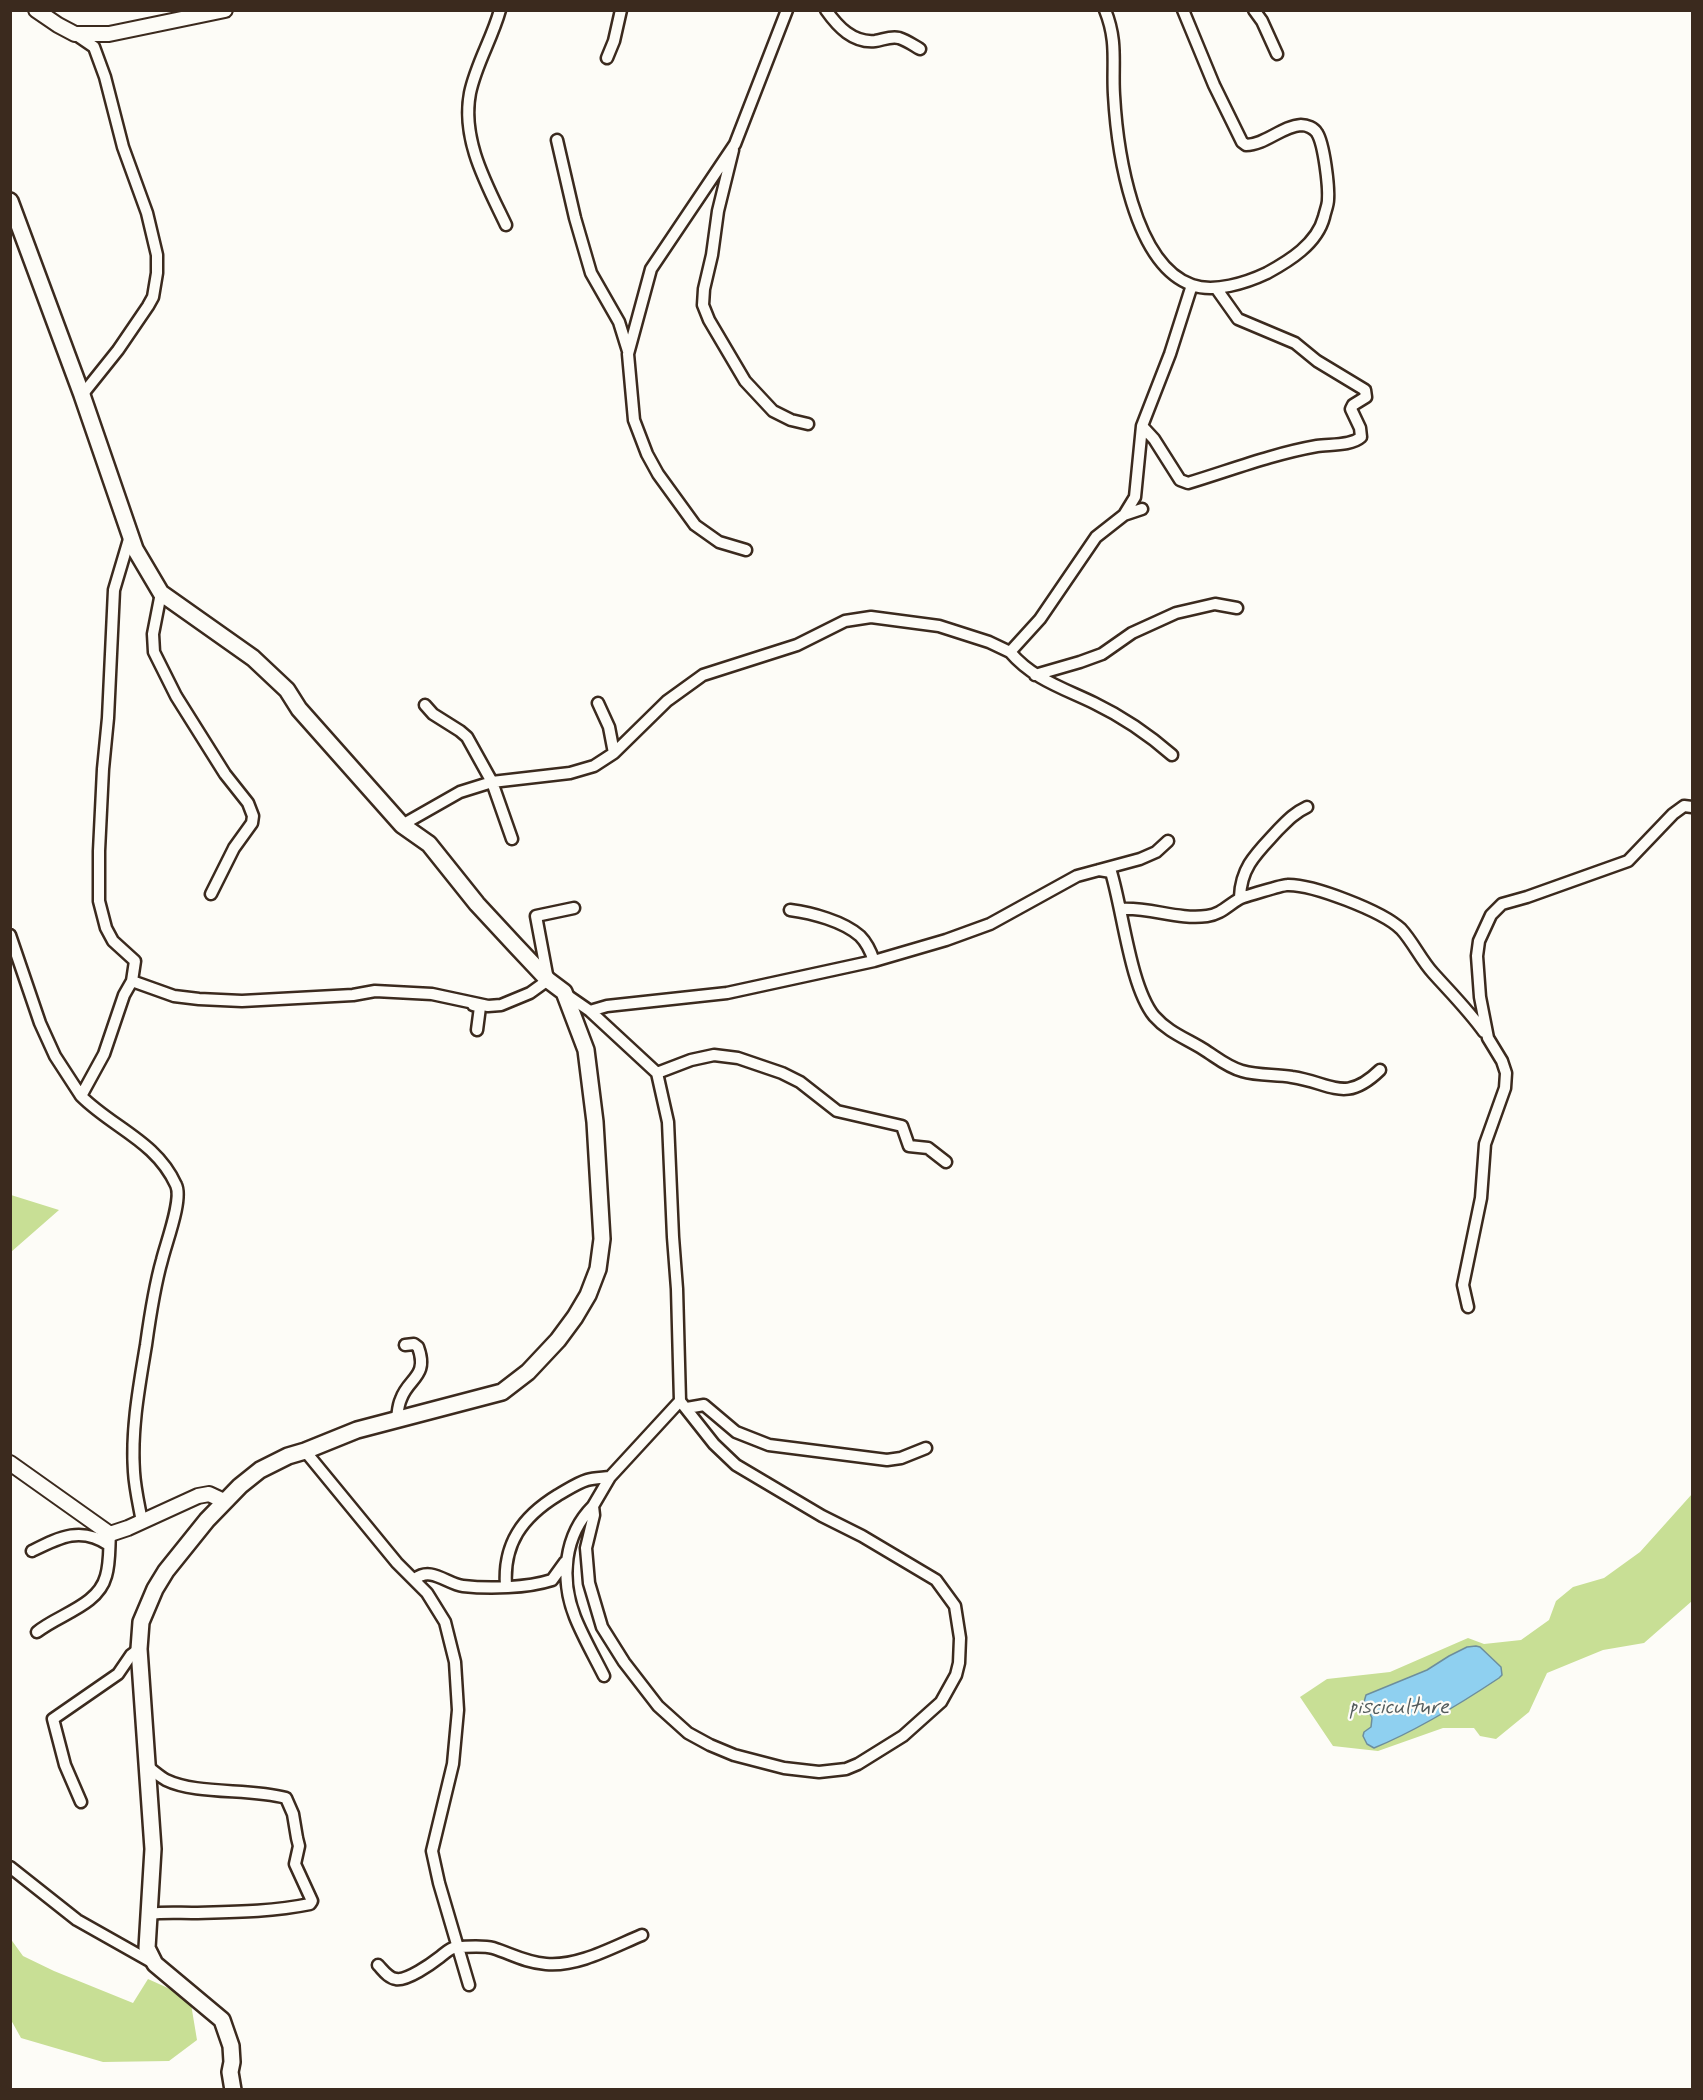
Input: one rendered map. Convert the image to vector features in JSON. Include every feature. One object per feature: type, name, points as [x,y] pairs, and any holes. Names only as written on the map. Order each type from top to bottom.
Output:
[{"type":"main road","points":[[10,201],[82,395],[130,536],[161,593],[253,658],[287,690],[299,709],[402,825],[429,844],[477,904],[548,980],[564,992],[586,1050],[596,1122],[602,1239],[598,1269],[588,1295],[558,1340],[528,1372],[502,1392],[357,1430],[288,1456],[260,1470],[224,1501],[166,1571],[155,1589],[141,1622],[139,1649],[153,1850],[147,1948],[155,1964],[222,2020],[231,2046],[230,2072],[233,2090]]},
{"type":"street","points":[[36,10],[94,47],[105,77],[123,147],[147,213],[157,255],[153,297],[118,350],[82,395]]},
{"type":"street","points":[[75,34],[109,34],[225,10]]},
{"type":"street","points":[[500,10],[474,81],[469,106],[475,156],[506,225]]},
{"type":"street","points":[[607,58],[614,41],[621,10]]},
{"type":"street","points":[[787,10],[735,144],[718,211],[703,305],[709,320],[746,381],[773,411],[791,420],[808,424]]},
{"type":"street","points":[[826,10],[834,22],[851,36],[861,40],[875,41],[899,38],[920,49]]},
{"type":"street","points":[[1105,10],[1115,44],[1114,94],[1120,151],[1132,202],[1144,234],[1166,267],[1192,285],[1216,288],[1264,274],[1292,258],[1311,240],[1323,221],[1326,211],[1328,175],[1319,135],[1314,129],[1302,125],[1270,135],[1250,145],[1242,142],[1214,85],[1183,10]]},
{"type":"street","points":[[1254,10],[1262,21],[1277,54]]},
{"type":"street","points":[[557,140],[575,218],[591,273],[619,322],[628,354],[634,420],[647,454],[658,474],[694,525],[719,542],[746,550]]},
{"type":"street","points":[[628,354],[651,269],[675,230],[735,144]]},
{"type":"street","points":[[1124,515],[1135,497],[1142,426],[1170,354],[1192,285]]},
{"type":"street","points":[[1142,426],[1154,439],[1180,480],[1188,483],[1264,458],[1352,442],[1361,437],[1360,428],[1351,409],[1353,405],[1366,398],[1365,390],[1317,361],[1295,343],[1238,319],[1216,288]]},
{"type":"street","points":[[1010,652],[1040,620],[1096,537],[1124,515],[1142,509]]},
{"type":"street","points":[[81,1096],[104,1054],[124,995],[132,981],[135,961],[113,941],[106,928],[99,901],[102,780],[108,718],[114,590],[130,536]]},
{"type":"street","points":[[161,593],[153,634],[154,652],[176,696],[225,774],[248,803],[253,816],[252,823],[234,848],[211,894]]},
{"type":"street","points":[[1035,675],[1080,663],[1102,654],[1132,633],[1176,613],[1215,604],[1237,608]]},
{"type":"street","points":[[402,825],[460,792],[492,782],[570,773],[594,766],[614,753],[667,701],[703,675],[797,645],[845,621],[856,618],[900,619],[939,626],[988,642],[1010,652],[1035,675],[1115,714],[1139,729],[1172,755]]},
{"type":"street","points":[[598,704],[609,728],[614,753]]},
{"type":"street","points":[[424,705],[433,714],[460,730],[467,737],[492,782],[512,839]]},
{"type":"street","points":[[1488,1038],[1480,997],[1477,956],[1479,941],[1491,915],[1502,904],[1628,861],[1673,814],[1684,806],[1692,807]]},
{"type":"street","points":[[1240,897],[1243,876],[1258,851],[1289,818],[1306,807]]},
{"type":"street","points":[[590,1011],[607,1006],[727,993],[874,961],[946,940],[990,924],[1077,876],[1140,859],[1156,852],[1168,841]]},
{"type":"street","points":[[1099,870],[1111,872],[1135,973],[1148,1006],[1174,1034],[1231,1068],[1257,1075],[1291,1076],[1347,1089],[1361,1086],[1380,1070]]},
{"type":"street","points":[[1121,909],[1155,910],[1188,917],[1205,916],[1217,914],[1240,897],[1287,884],[1319,890],[1371,910],[1402,930],[1431,971],[1472,1015],[1502,1061],[1506,1073],[1505,1088],[1485,1144],[1481,1198],[1462,1285],[1468,1307]]},
{"type":"street","points":[[132,981],[174,996],[199,999],[242,1001],[353,995],[375,991],[432,994],[473,1004],[501,1005],[530,993],[548,980],[536,916],[574,908]]},
{"type":"street","points":[[790,910],[805,912],[848,928],[861,936],[874,961]]},
{"type":"street","points":[[10,935],[40,1023],[55,1056],[81,1096],[94,1109],[142,1141],[167,1166],[178,1188],[177,1203],[156,1281],[136,1413],[135,1489],[142,1522]]},
{"type":"street","points":[[564,992],[590,1011],[657,1073],[668,1122],[683,1405],[714,1444],[736,1465],[936,1580],[955,1606],[960,1638],[956,1675],[941,1702],[903,1736],[846,1769],[831,1772],[784,1768],[734,1755],[695,1737],[658,1706],[624,1662],[602,1627],[589,1583],[586,1548],[594,1515],[593,1506]]},
{"type":"street","points":[[473,1004],[480,1007],[477,1030]]},
{"type":"street","points":[[657,1073],[691,1060],[714,1055],[738,1058],[782,1073],[800,1082],[837,1111],[902,1126],[909,1146],[928,1148],[946,1162]]},
{"type":"street","points":[[397,1419],[401,1398],[419,1374],[418,1347],[414,1344],[405,1346]]},
{"type":"street","points":[[604,1676],[575,1617],[569,1595],[566,1560],[569,1544],[576,1527],[593,1506],[610,1477],[683,1405],[704,1405],[736,1432],[769,1445],[887,1460],[901,1458],[926,1448]]},
{"type":"street","points":[[305,1451],[397,1563],[415,1580],[438,1608],[446,1622],[455,1662],[458,1710],[453,1764],[432,1851],[469,1985]]},
{"type":"street","points":[[10,1463],[110,1540]]},
{"type":"street","points":[[506,1587],[504,1568],[508,1551],[526,1520],[539,1507],[587,1480],[610,1477]]},
{"type":"street","points":[[32,1551],[63,1538],[86,1534],[110,1540],[198,1496],[209,1494],[224,1501]]},
{"type":"street","points":[[37,1632],[89,1601],[102,1589],[107,1574],[110,1540]]},
{"type":"street","points":[[415,1580],[419,1576],[433,1575],[463,1586],[518,1587],[552,1580],[566,1560]]},
{"type":"street","points":[[81,1802],[65,1765],[53,1719],[118,1674],[131,1655],[139,1649]]},
{"type":"street","points":[[147,1767],[164,1779],[182,1785],[250,1791],[286,1798],[293,1814],[299,1846],[295,1864],[312,1901],[310,1904],[268,1910],[187,1913],[166,1911],[150,1914]]},
{"type":"street","points":[[10,1867],[77,1920],[155,1964]]},
{"type":"street","points":[[378,1965],[387,1975],[396,1979],[403,1978],[421,1970],[453,1947],[491,1947],[509,1956],[546,1964],[562,1964],[595,1954],[642,1935]]},
{"type":"green space","points":[[10,1195],[59,1210],[11,1252]]},
{"type":"green space","points":[[1692,1494],[1692,1601],[1644,1643],[1603,1650],[1547,1673],[1529,1712],[1496,1739],[1480,1736],[1474,1728],[1443,1728],[1378,1751],[1333,1746],[1300,1697],[1327,1679],[1390,1672],[1468,1638],[1484,1644],[1521,1640],[1549,1620],[1556,1601],[1573,1587],[1604,1578],[1640,1552]]},
{"type":"green space","points":[[10,1938],[23,1956],[133,2003],[148,1979],[190,1998],[197,2040],[169,2061],[103,2062],[21,2038],[11,2020]]},
{"type":"water","name":"pisciculture","points":[[1467,1647],[1480,1647],[1501,1667],[1502,1675],[1499,1678],[1454,1707],[1407,1733],[1374,1748],[1367,1744],[1363,1736],[1364,1732],[1371,1727],[1372,1718],[1364,1702],[1366,1695],[1427,1670]]}]
